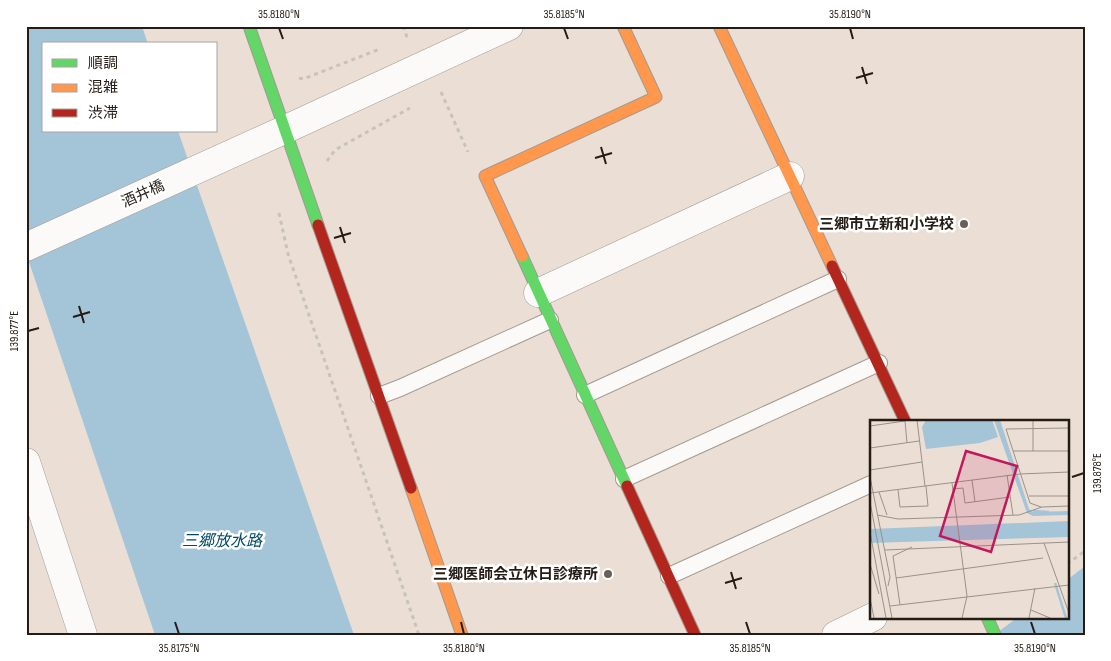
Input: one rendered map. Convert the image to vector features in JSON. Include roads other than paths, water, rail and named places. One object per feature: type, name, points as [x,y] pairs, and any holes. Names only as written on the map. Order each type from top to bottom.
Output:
[{"type":"street","points":[[249,26],[284,130],[380,396],[462,635]]},
{"type":"street","name":"酒井橋","points":[[26,246],[259,142],[509,26]]},
{"type":"street","points":[[623,26],[656,97],[485,176],[695,635]]},
{"type":"street","points":[[719,26],[879,364],[904,420]]},
{"type":"street","points":[[538,293],[790,176]]},
{"type":"street","points":[[26,462],[83,635]]},
{"type":"street","points":[[836,635],[871,618]]},
{"type":"street","points":[[989,620],[995,635]]},
{"type":"lane","points":[[585,396],[838,279]]},
{"type":"lane","points":[[380,396],[550,320]]},
{"type":"lane","points":[[624,478],[879,364]]},
{"type":"lane","points":[[669,576],[870,484]]},
{"type":"water","name":"三郷放水路","points":[[26,26],[142,26],[147,42],[42,42],[42,132],[178,132],[354,635],[155,635],[26,253]]},
{"type":"water","points":[[1085,566],[1085,635],[994,635],[1017,618],[1068,618],[1068,579]]},
{"type":"place","name":"三郷市立新和小学校","points":[[964,224]]},
{"type":"place","name":"三郷医師会立休日診療所","points":[[608,574]]}]
